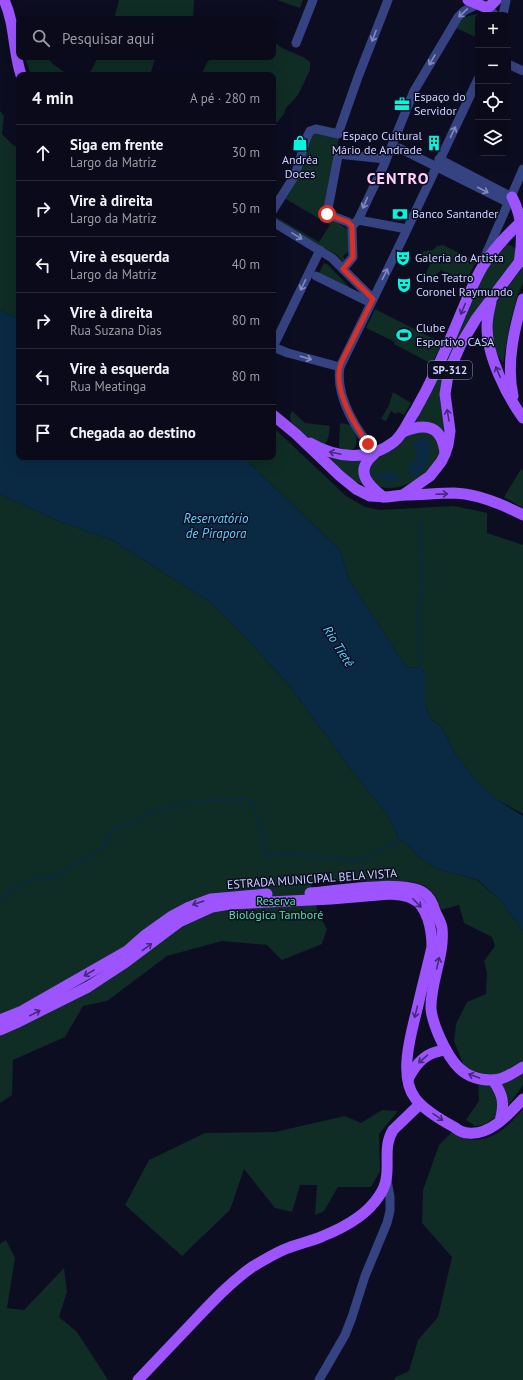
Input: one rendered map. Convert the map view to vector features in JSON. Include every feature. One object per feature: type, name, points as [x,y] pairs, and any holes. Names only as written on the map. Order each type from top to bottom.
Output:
[{"type":"main road","points":[[4,0],[11,19],[16,52]]},
{"type":"main road","points":[[483,6],[496,0]]},
{"type":"main road","points":[[17,60],[20,72]]},
{"type":"main road","points":[[510,200],[523,203]]},
{"type":"main road","points":[[510,200],[517,206],[522,221],[521,257]]},
{"type":"main road","name":"SP-312","points":[[296,434],[331,453],[346,455],[375,453],[395,441],[403,432],[443,357],[480,270],[504,238],[522,221]]},
{"type":"main road","points":[[504,238],[516,245],[521,257]]},
{"type":"main road","name":"SP-312","points":[[276,417],[296,434],[334,471],[356,489],[370,496],[394,497],[403,495],[430,476],[441,462],[445,454],[450,439],[445,394],[448,375],[461,344],[492,296],[521,257]]},
{"type":"main road","points":[[492,296],[488,314],[488,339],[495,366],[515,407],[523,418]]},
{"type":"main road","points":[[515,407],[511,388],[511,368],[515,331],[523,298]]},
{"type":"main road","points":[[403,432],[418,427],[432,428],[440,436],[445,454]]},
{"type":"main road","points":[[375,453],[368,458],[364,474],[367,482],[382,497]]},
{"type":"main road","points":[[403,495],[455,493],[475,496],[494,502],[523,515]]},
{"type":"main road","name":"ESTRADA MUNICIPAL BELA VISTA","points":[[0,1020],[22,1011],[127,951],[144,936],[172,916],[198,903],[211,899],[253,895],[308,893],[404,886],[419,890],[427,895],[442,927],[441,950],[433,989],[431,1009],[435,1028],[450,1058],[460,1070],[477,1078],[493,1080]]},
{"type":"main road","name":"ESTRADA MUNICIPAL BELA VISTA","points":[[0,1030],[88,987],[123,964],[180,922],[212,907],[230,904],[331,899],[390,894],[413,898],[419,903],[428,920],[432,937],[432,947],[410,1037],[407,1067],[408,1078]]},
{"type":"main road","points":[[446,1050],[435,1051],[429,1054],[419,1062],[408,1078],[411,1092],[420,1104],[451,1125],[468,1133],[477,1133],[486,1130],[500,1121],[523,1099]]},
{"type":"main road","points":[[500,1121],[503,1111],[503,1101],[499,1089],[493,1080],[502,1078],[523,1067]]},
{"type":"main road","points":[[138,1380],[218,1296],[239,1277],[269,1257],[285,1249],[324,1236],[360,1215],[372,1206],[380,1196],[387,1180],[388,1140],[390,1134],[420,1104]]},
{"type":"street","points":[[296,43],[313,0]]},
{"type":"street","points":[[276,198],[295,175],[310,131],[316,129],[338,134],[388,0]]},
{"type":"street","points":[[504,12],[506,0]]},
{"type":"street","points":[[343,269],[353,257],[355,223],[385,159],[414,90],[452,26],[464,11],[483,6]]},
{"type":"street","points":[[511,65],[523,71]]},
{"type":"street","points":[[375,453],[363,437],[347,408],[340,387],[340,367],[476,84]]},
{"type":"street","points":[[399,148],[438,163],[510,200]]},
{"type":"street","points":[[385,159],[338,152],[327,214],[348,222],[407,229]]},
{"type":"street","points":[[480,270],[486,252],[523,169]]},
{"type":"street","points":[[276,224],[332,258],[372,301]]},
{"type":"street","points":[[276,341],[320,250]]},
{"type":"street","points":[[316,276],[372,301]]},
{"type":"street","points":[[276,348],[288,353],[340,367]]},
{"type":"street","points":[[319,1380],[345,1335],[365,1276],[387,1223],[390,1212],[390,1197],[387,1180]]},
{"type":"green space","points":[[119,0],[194,0],[193,16],[115,16]]},
{"type":"green space","points":[[277,0],[303,0],[300,8]]},
{"type":"green space","points":[[475,14],[475,37],[456,28],[464,17]]},
{"type":"green space","points":[[276,43],[286,50],[301,56],[310,62],[310,70],[298,95],[286,108],[284,114],[276,123],[276,72],[202,72],[208,61],[276,60]]},
{"type":"green space","points":[[26,60],[50,60],[64,72],[30,72]]},
{"type":"green space","points":[[96,60],[155,60],[151,72],[89,72]]},
{"type":"green space","points":[[0,111],[4,116],[2,134],[14,146],[16,146],[16,318],[0,310]]},
{"type":"green space","points":[[316,134],[339,138],[325,215],[349,230],[351,250],[343,256],[346,263],[345,264],[337,255],[276,221],[276,217],[319,242],[330,225],[284,198],[276,212],[276,209],[300,173],[312,135]]},
{"type":"green space","points":[[443,245],[476,261],[467,280],[458,279],[441,270],[431,280],[428,281],[424,278],[431,262],[421,256],[421,253],[433,250],[437,246]]},
{"type":"green space","points":[[504,245],[510,245],[514,248],[516,258],[447,369],[445,434],[414,424],[481,276]]},
{"type":"green space","points":[[324,263],[328,265],[351,289],[318,275]]},
{"type":"green space","points":[[523,266],[523,283],[518,294],[510,323],[503,363],[496,351],[492,336],[493,314],[500,297]]},
{"type":"green space","name":"Clube Esportivo CASA","points":[[375,309],[442,343],[432,364],[394,344],[395,342],[366,328]]},
{"type":"green space","points":[[393,392],[411,403],[404,415],[398,412],[396,414],[391,411],[386,421],[381,419],[389,405]]},
{"type":"green space","points":[[292,411],[305,423],[330,426],[328,439],[324,445],[313,442],[291,422],[290,416]]},
{"type":"green space","points":[[340,423],[351,425],[356,436],[356,446],[350,452],[342,450],[339,447]]},
{"type":"green space","points":[[276,430],[346,496],[365,507],[380,510],[453,506],[487,513],[487,533],[523,545],[523,814],[496,799],[472,775],[455,754],[442,727],[431,719],[425,704],[425,674],[421,667],[407,668],[349,580],[340,550],[246,460],[276,460]]},
{"type":"green space","points":[[423,430],[437,437],[439,446],[439,452],[429,470],[421,477],[401,486],[391,488],[381,487],[372,483],[368,467],[371,461],[400,443],[408,435]]},
{"type":"green space","points":[[330,458],[363,459],[362,484],[351,479]]},
{"type":"green space","points":[[521,469],[523,471],[523,508],[504,497]]},
{"type":"green space","name":"Reserva Biológica Tamboré","points":[[0,494],[58,521],[112,540],[207,600],[229,620],[289,685],[350,768],[390,818],[399,840],[409,846],[418,856],[435,868],[477,880],[500,900],[523,931],[523,1085],[505,1110],[484,1125],[475,1126],[466,1120],[479,1101],[478,1076],[465,1069],[454,1041],[456,1024],[467,1002],[486,994],[487,973],[484,961],[495,946],[492,937],[464,923],[459,905],[441,910],[433,893],[420,884],[407,881],[310,881],[318,913],[327,929],[322,944],[282,960],[267,945],[222,941],[167,956],[107,1001],[83,1006],[65,1037],[13,1060],[12,1095],[0,1103]]},
{"type":"green space","points":[[523,1108],[523,1380],[394,1380],[396,1377],[409,1371],[418,1340],[438,1317],[452,1257],[422,1223],[423,1190],[439,1145],[452,1132],[473,1140],[492,1136],[509,1125]]},
{"type":"green space","points":[[382,1110],[398,1111],[379,1134],[380,1171],[371,1187],[338,1187],[324,1211],[315,1215],[317,1185],[300,1185],[292,1212],[275,1208],[244,1169],[230,1210],[182,1256],[125,1205],[149,1160],[205,1133],[275,1132],[345,1116],[361,1123]]},
{"type":"green space","points":[[6,1240],[15,1258],[7,1308],[24,1310],[64,1268],[67,1292],[59,1317],[77,1332],[108,1380],[0,1380],[0,1244]]},
{"type":"water","name":"Reservatório de Pirapora","points":[[0,310],[16,318],[16,460],[246,460],[340,550],[349,580],[407,668],[421,667],[425,674],[425,704],[431,719],[442,727],[455,754],[472,775],[496,799],[523,816],[523,931],[500,900],[478,880],[435,868],[418,856],[409,846],[399,840],[390,818],[350,768],[289,685],[229,620],[207,600],[112,540],[58,521],[0,494]]},
{"type":"water","points":[[421,438],[427,440],[431,451],[422,470],[412,476],[408,473],[408,469],[417,457],[414,444]]},
{"type":"water","points":[[376,471],[385,474],[393,473],[397,475],[398,480],[389,482],[384,480],[375,476],[374,474]]},
{"type":"waterway","points":[[420,518],[422,592],[417,614],[421,668]]},
{"type":"waterway","points":[[0,902],[10,891],[39,877],[49,879],[64,872],[104,847],[109,836],[119,826],[130,826],[156,810],[195,801],[245,799],[251,801],[264,841],[263,856],[286,854],[330,857],[355,861],[394,844],[400,839]]},
{"type":"place","name":"Espaço do Servidor","points":[[402,104]]},
{"type":"place","name":"Andréa Doces","points":[[300,143]]},
{"type":"place","name":"Espaço Cultural Mário de Andrade","points":[[434,143]]},
{"type":"place","name":"Banco Santander","points":[[400,214]]},
{"type":"place","name":"Galeria do Artista","points":[[403,258]]},
{"type":"place","name":"Cine Teatro Coronel Raymundo","points":[[404,285]]},
{"type":"place","name":"Clube Esportivo CASA","points":[[404,335]]},
{"type":"district","name":"CENTRO","points":[[398,178]]},
{"type":"route","points":[[327,214],[348,222],[352,226],[353,257],[351,262],[343,269],[373,299],[341,363],[339,371],[340,387],[343,398],[351,417],[368,444]]},
{"type":"water label","name":"Rio Tietê","points":[[339,646]]}]
